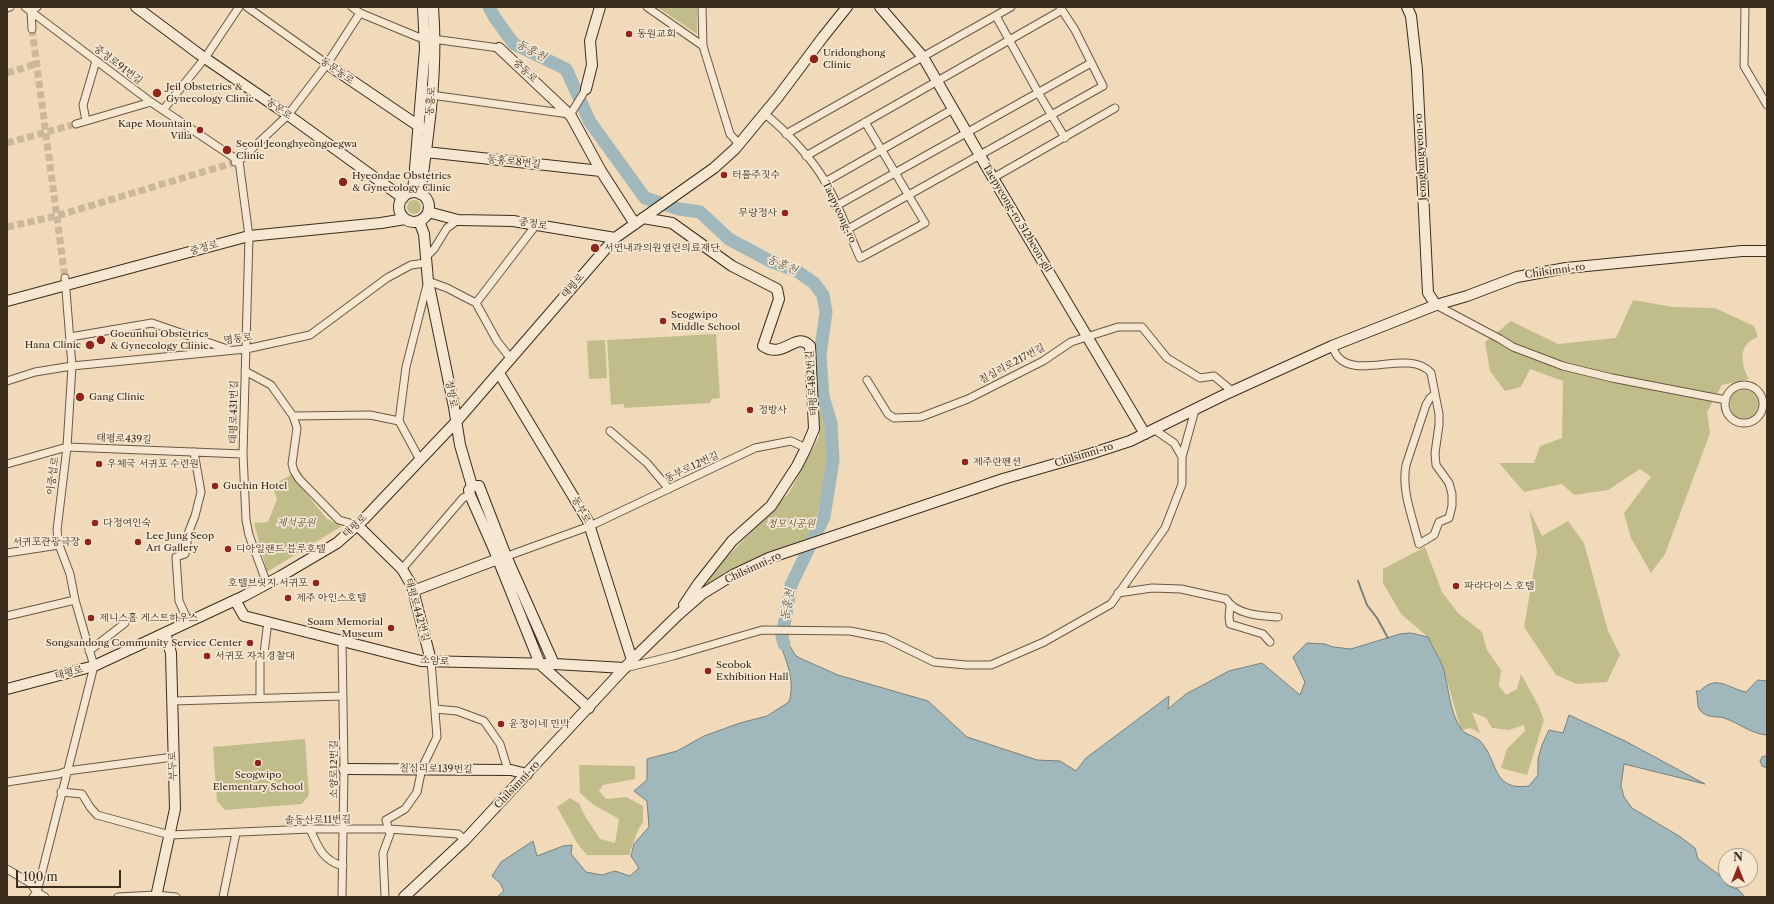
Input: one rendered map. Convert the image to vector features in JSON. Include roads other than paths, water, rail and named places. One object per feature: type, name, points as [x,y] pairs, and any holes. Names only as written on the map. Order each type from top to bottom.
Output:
[{"type":"street","name":"동문로","points":[[136,7],[204,58],[288,115],[403,198]]},
{"type":"street","points":[[163,110],[204,58],[239,7]]},
{"type":"street","name":"동문동로","points":[[247,7],[418,127],[428,132]]},
{"type":"street","name":"중동로","points":[[352,7],[360,13],[418,37],[499,48],[570,115],[601,171],[641,219]]},
{"type":"street","name":"동홍로","points":[[417,193],[426,152],[431,95],[430,39],[423,7]]},
{"type":"street","name":"동홍로","points":[[417,193],[418,127],[433,7]]},
{"type":"street","points":[[431,95],[570,115],[586,89],[592,65],[590,41],[600,7]]},
{"type":"street","points":[[647,7],[703,46]]},
{"type":"street","points":[[702,7],[703,46],[730,134],[739,144]]},
{"type":"street","points":[[615,238],[714,168],[739,144],[765,114],[848,7]]},
{"type":"street","name":"Taepyeong-ro 512beon-gil","points":[[880,7],[923,56],[967,134],[1145,434]]},
{"type":"street","points":[[786,134],[1011,7]]},
{"type":"street","name":"Jeongbangyeon-ro","points":[[1407,7],[1411,16],[1417,70],[1428,293],[1436,305]]},
{"type":"street","points":[[1744,7],[1744,66],[1767,105]]},
{"type":"street","points":[[31,8],[32,29]]},
{"type":"street","name":"중정로91번길","points":[[31,8],[96,61],[236,162]]},
{"type":"street","points":[[806,156],[938,82],[1061,9],[1075,30],[1103,86],[979,154],[848,230]]},
{"type":"street","points":[[249,236],[236,162],[288,115],[327,64],[360,13]]},
{"type":"street","points":[[996,16],[1050,114],[1065,138]]},
{"type":"street","points":[[86,121],[83,105],[96,61]]},
{"type":"street","points":[[836,206],[1039,94],[1091,63]]},
{"type":"street","points":[[76,124],[151,102]]},
{"type":"street","points":[[993,178],[1115,108]]},
{"type":"street","points":[[825,182],[954,109]]},
{"type":"street","name":"Taepyeong-ro","points":[[765,114],[806,156],[825,182],[860,258],[925,223],[908,195]]},
{"type":"street","points":[[866,122],[908,195]]},
{"type":"street","name":"동홍로8번길","points":[[426,152],[601,171]]},
{"type":"street","points":[[417,193],[427,200],[429,205],[428,212],[420,221],[405,219],[400,210],[400,203],[403,198],[417,193]]},
{"type":"street","name":"중정로","points":[[428,212],[458,220],[513,221],[615,238]]},
{"type":"street","name":"중정로","points":[[7,301],[66,281],[249,236],[381,223],[405,219]]},
{"type":"street","name":"태평로482번길","points":[[641,219],[672,223],[732,266],[777,289],[779,299],[764,346],[769,350],[780,350],[798,340],[806,342],[810,346],[814,429],[806,448],[797,466],[771,506],[732,541],[698,584],[678,615]]},
{"type":"street","points":[[426,260],[447,228],[458,220]]},
{"type":"street","name":"정방로","points":[[420,221],[424,234],[428,281],[454,408],[455,423],[471,491],[554,664]]},
{"type":"street","points":[[476,303],[536,225]]},
{"type":"street","name":"태평로431번길","points":[[249,236],[243,454],[246,520],[249,535],[267,584]]},
{"type":"street","name":"태평로","points":[[7,689],[94,666],[189,623],[267,584],[337,543],[357,525],[455,423],[615,238]]},
{"type":"street","name":"Chilsimni-ro","points":[[404,897],[465,840],[632,660],[702,594],[733,575],[769,558],[1003,479],[1090,454],[1145,434],[1232,391],[1332,346],[1436,305],[1467,296],[1517,277],[1534,272],[1742,251],[1767,250]]},
{"type":"street","name":"명동로","points":[[7,380],[35,372],[72,366],[246,349],[310,335],[386,278],[411,265],[426,260]]},
{"type":"street","name":"이중섭로","points":[[66,281],[72,366],[67,447],[58,516],[59,545],[70,574],[75,600],[94,666]]},
{"type":"street","points":[[420,460],[399,421],[406,367],[428,281],[448,288],[476,303],[497,340],[511,359]]},
{"type":"street","points":[[1436,305],[1513,347],[1556,364],[1612,378],[1726,400]]},
{"type":"street","points":[[70,338],[152,324],[232,351]]},
{"type":"street","name":"칠십리로217번길","points":[[867,380],[888,414],[894,418],[921,417],[959,404],[1043,361],[1071,342],[1118,327],[1142,327],[1167,358],[1200,378],[1214,376],[1232,391]]},
{"type":"street","points":[[1332,346],[1339,358],[1354,366],[1400,363],[1420,365],[1431,373],[1434,385],[1434,395],[1439,414],[1435,453],[1436,465],[1449,483],[1452,494],[1452,506],[1449,518],[1439,522],[1434,535],[1419,544],[1404,486],[1404,475],[1426,405],[1430,398],[1434,395]]},
{"type":"street","points":[[245,372],[271,385],[292,416],[297,428],[292,464],[299,480],[339,520],[357,525]]},
{"type":"street","name":"동부로","points":[[499,373],[590,526],[632,660]]},
{"type":"street","points":[[1749,386],[1759,392],[1763,406],[1760,414],[1755,419],[1748,422],[1741,422],[1734,420],[1728,415],[1726,400],[1732,390],[1737,387],[1749,386]]},
{"type":"street","points":[[625,668],[673,656],[762,630],[857,633],[885,638],[934,662],[966,665],[991,665],[1051,638],[1111,604],[1165,528],[1182,484],[1182,457],[1194,410]]},
{"type":"street","points":[[292,416],[370,415],[399,421]]},
{"type":"street","points":[[1155,430],[1174,444],[1182,457]]},
{"type":"street","points":[[610,431],[647,463],[669,489]]},
{"type":"street","name":"동부로12번길","points":[[590,526],[755,448],[791,442],[806,448]]},
{"type":"street","name":"태평로439길","points":[[7,464],[67,447],[243,454]]},
{"type":"street","points":[[189,623],[178,600],[176,557],[184,554],[189,531],[195,516],[201,492],[194,452]]},
{"type":"street","name":"태평로442번길","points":[[402,569],[462,498],[471,491]]},
{"type":"street","name":"태평로442번길","points":[[357,525],[406,574],[413,591],[431,661],[435,709],[437,737],[422,768],[416,792],[405,809],[386,820],[390,834],[384,853],[385,897]]},
{"type":"street","points":[[413,591],[590,526]]},
{"type":"street","points":[[7,553],[59,545]]},
{"type":"street","name":"정방로","points":[[502,558],[540,664]]},
{"type":"street","points":[[1118,593],[1152,588],[1181,589],[1226,599],[1230,606],[1230,624],[1263,634],[1270,642]]},
{"type":"street","points":[[7,616],[75,600]]},
{"type":"street","name":"소암로","points":[[235,600],[244,616],[422,661],[554,664],[625,668]]},
{"type":"street","points":[[1230,606],[1252,615],[1278,617]]},
{"type":"street","points":[[260,698],[260,660],[264,653],[268,621]]},
{"type":"street","points":[[90,651],[125,623]]},
{"type":"street","name":"부두로","points":[[156,896],[175,810],[171,652],[165,634]]},
{"type":"street","name":"소양로12번길","points":[[342,640],[344,769],[342,897]]},
{"type":"street","points":[[540,664],[589,708]]},
{"type":"street","points":[[35,895],[94,666]]},
{"type":"street","points":[[173,701],[343,696]]},
{"type":"street","points":[[435,709],[457,711],[484,721],[500,744],[508,770]]},
{"type":"street","points":[[7,782],[59,774],[67,771],[173,757]]},
{"type":"street","name":"칠십리로139번길","points":[[344,769],[422,768],[508,770],[527,774]]},
{"type":"street","name":"솔동산로11번길","points":[[62,792],[82,794],[97,815],[170,835],[310,829],[389,829],[458,834],[465,840]]},
{"type":"street","points":[[310,829],[327,860],[343,866]]},
{"type":"street","points":[[223,897],[236,833]]},
{"type":"street","points":[[7,869],[30,883],[35,895]]},
{"type":"street","points":[[35,895],[45,897]]},
{"type":"street","points":[[118,897],[176,897]]},
{"type":"water","points":[[1411,633],[1428,637],[1443,667],[1457,722],[1463,731],[1481,742],[1487,750],[1498,774],[1502,780],[1508,784],[1529,786],[1538,775],[1538,759],[1542,745],[1549,730],[1563,733],[1569,715],[1625,741],[1705,784],[1624,764],[1621,786],[1624,797],[1632,808],[1679,836],[1695,848],[1698,859],[1718,874],[1718,888],[1738,889],[1745,897],[497,897],[504,891],[500,883],[492,876],[501,862],[533,841],[537,856],[563,846],[572,845],[571,854],[586,872],[602,875],[615,871],[630,876],[639,868],[631,856],[634,844],[649,827],[647,801],[634,791],[647,780],[647,759],[677,751],[704,736],[740,723],[767,716],[789,702],[791,685],[789,669],[777,637],[783,635],[796,656],[804,660],[838,675],[928,701],[967,737],[1037,760],[1060,761],[1076,771],[1086,758],[1169,696],[1168,709],[1186,694],[1229,671],[1262,663],[1300,695],[1305,682],[1293,657],[1307,643],[1325,644],[1333,647],[1351,649],[1400,634]]},
{"type":"water","points":[[1758,680],[1767,681],[1767,735],[1756,733],[1724,718],[1708,716],[1701,711],[1698,706],[1696,691],[1700,691],[1712,683],[1722,684],[1746,692]]},
{"type":"water","points":[[1767,756],[1767,768],[1762,766],[1760,761],[1762,757]]},
{"type":"waterway","name":"동홍천","points":[[489,7],[514,44],[566,69],[590,122],[645,198],[679,209],[700,212],[729,239],[772,262],[797,271],[814,283],[823,295],[826,312],[820,355],[823,397],[831,423],[833,460],[824,517],[791,585],[782,637],[784,644]]},
{"type":"waterway","points":[[1358,581],[1367,605],[1377,618],[1388,638]]},
{"type":"tunnel","points":[[32,29],[65,278]]},
{"type":"tunnel","points":[[7,73],[36,64]]},
{"type":"tunnel","points":[[7,143],[76,124]]},
{"type":"tunnel","points":[[7,227],[56,216],[233,163]]},
{"type":"place","name":"동원교회","points":[[629,34]]},
{"type":"place","name":"Uridonghong Clinic","points":[[814,59]]},
{"type":"place","name":"Jeil Obstetrics & Gynecology Clinic","points":[[157,93]]},
{"type":"place","name":"Kape Mountain Villa","points":[[200,130]]},
{"type":"place","name":"Seoul Jeonghyeongoegwa Clinic","points":[[227,150]]},
{"type":"place","name":"터틀주짓수","points":[[724,175]]},
{"type":"place","name":"Hyeondae Obstetrics & Gynecology Clinic","points":[[343,182]]},
{"type":"place","name":"무량정사","points":[[785,213]]},
{"type":"place","name":"서연내과의원열린의료재단","points":[[595,248]]},
{"type":"place","name":"Seogwipo Middle School","points":[[663,321]]},
{"type":"place","name":"Goeunhui Obstetrics & Gynecology Clinic","points":[[101,340]]},
{"type":"place","name":"Hana Clinic","points":[[90,345]]},
{"type":"place","name":"Gang Clinic","points":[[80,397]]},
{"type":"place","name":"정방사","points":[[750,410]]},
{"type":"place","name":"제주란펜션","points":[[965,462]]},
{"type":"place","name":"우체국 서귀포 수련원","points":[[99,464]]},
{"type":"place","name":"Guchin Hotel","points":[[215,486]]},
{"type":"place","name":"다정여인숙","points":[[95,523]]},
{"type":"place","name":"서귀포관광극장","points":[[88,542]]},
{"type":"place","name":"Lee Jung Seop Art Gallery","points":[[138,542]]},
{"type":"place","name":"디아일랜드 블루호텔","points":[[228,549]]},
{"type":"place","name":"호텔브릿지 서귀포","points":[[316,583]]},
{"type":"place","name":"파라다이스 호텔","points":[[1456,586]]},
{"type":"place","name":"제주 아인스호텔","points":[[288,598]]},
{"type":"place","name":"제니스홀 게스트하우스","points":[[91,618]]},
{"type":"place","name":"Soam Memorial Museum","points":[[391,628]]},
{"type":"place","name":"Songsandong Community Service Center","points":[[250,643]]},
{"type":"place","name":"서귀포 자치경찰대","points":[[207,656]]},
{"type":"place","name":"Seobok Exhibition Hall","points":[[708,671]]},
{"type":"place","name":"윤정이네 민박","points":[[501,724]]},
{"type":"place","name":"Seogwipo Elementary School","points":[[258,763]]},
{"type":"park label","name":"제석공원","points":[[296,523]]},
{"type":"park label","name":"정모시공원","points":[[791,524]]}]
